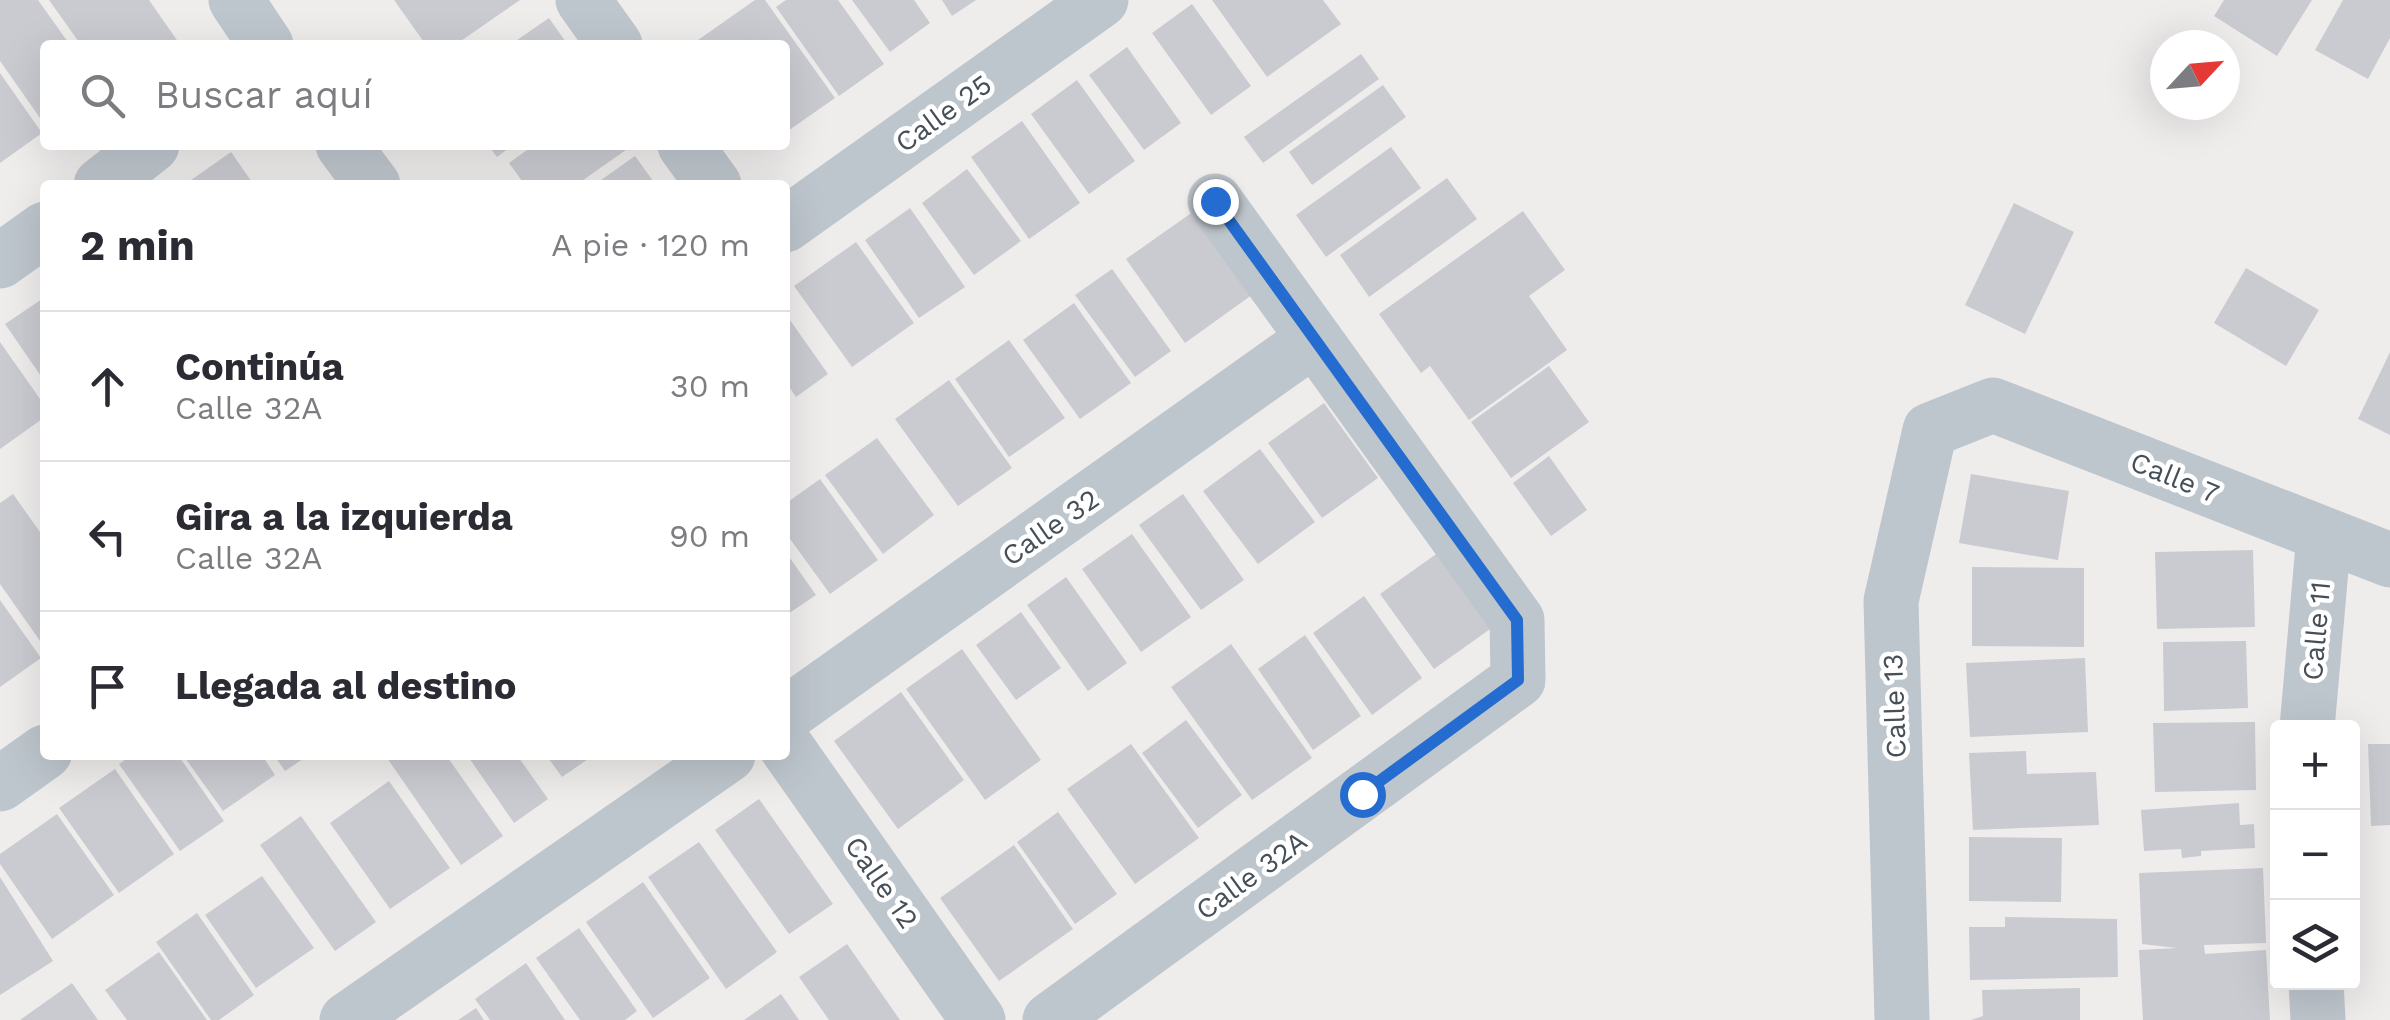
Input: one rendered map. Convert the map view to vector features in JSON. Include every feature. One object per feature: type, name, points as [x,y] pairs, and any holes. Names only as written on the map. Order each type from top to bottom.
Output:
[{"type":"street","points":[[236,0],[263,40]]},
{"type":"street","points":[[583,0],[611,40]]},
{"type":"street","name":"Calle 25","points":[[790,221],[1101,0]]},
{"type":"street","points":[[107,180],[146,150]]},
{"type":"street","points":[[346,150],[370,180]]},
{"type":"street","points":[[690,150],[710,180]]},
{"type":"street","name":"Calle 32A","points":[[1050,1020],[1518,680],[1517,620],[1215,201]]},
{"type":"street","points":[[0,260],[40,232]]},
{"type":"street","name":"Calle 32","points":[[790,712],[1314,339]]},
{"type":"street","name":"Calle 7","points":[[1961,417],[1993,405],[2390,560]]},
{"type":"street","name":"Calle 13","points":[[1902,1020],[1891,601],[1930,430],[1961,417]]},
{"type":"street","name":"Calle 11","points":[[2309,720],[2324,535]]},
{"type":"street","name":"Calle 12","points":[[790,752],[978,1020]]},
{"type":"street","points":[[0,784],[40,756]]},
{"type":"street","points":[[347,1020],[721,760]]},
{"type":"street","points":[[2316,990],[2318,1020]]},
{"type":"building","points":[[0,0],[38,0],[66,40],[40,40],[40,118],[0,61]]},
{"type":"building","points":[[49,0],[149,0],[177,40],[77,40]]},
{"type":"building","points":[[394,0],[520,0],[462,40],[422,40]]},
{"type":"building","points":[[755,0],[765,0],[835,98],[790,130],[790,40],[698,40]]},
{"type":"building","points":[[786,0],[838,0],[884,64],[839,96],[776,7]]},
{"type":"building","points":[[852,0],[914,0],[930,23],[890,52]]},
{"type":"building","points":[[942,0],[976,0],[952,16]]},
{"type":"building","points":[[1212,0],[1323,0],[1341,24],[1267,77]]},
{"type":"building","points":[[2224,0],[2312,0],[2277,56],[2214,16]]},
{"type":"building","points":[[2343,0],[2390,0],[2390,38],[2368,79],[2315,50]]},
{"type":"building","points":[[1192,4],[1251,86],[1211,115],[1152,33]]},
{"type":"building","points":[[549,18],[564,40],[517,40]]},
{"type":"building","points":[[1127,47],[1181,123],[1144,150],[1089,75]]},
{"type":"building","points":[[1361,54],[1379,79],[1263,163],[1244,137]]},
{"type":"building","points":[[0,73],[40,134],[0,163]]},
{"type":"building","points":[[1077,80],[1135,161],[1089,194],[1031,114]]},
{"type":"building","points":[[1383,85],[1406,117],[1312,185],[1289,152]]},
{"type":"building","points":[[1022,121],[1080,203],[1029,239],[971,157]]},
{"type":"building","points":[[1391,147],[1421,188],[1326,257],[1296,215]]},
{"type":"building","points":[[527,150],[626,150],[583,180],[521,180],[509,163]]},
{"type":"building","points":[[231,152],[251,180],[191,180]]},
{"type":"building","points":[[635,156],[652,180],[601,180]]},
{"type":"building","points":[[967,169],[1021,241],[974,275],[922,203]]},
{"type":"building","points":[[1447,178],[1477,219],[1369,297],[1340,255]]},
{"type":"building","points":[[2014,203],[2074,232],[2025,334],[1965,305]]},
{"type":"building","points":[[910,208],[965,287],[919,318],[865,240]]},
{"type":"building","points":[[1197,209],[1256,292],[1185,343],[1126,259]]},
{"type":"building","points":[[1523,211],[1565,270],[1529,296],[1567,350],[1469,420],[1430,366],[1421,373],[1379,314]]},
{"type":"building","points":[[856,242],[914,323],[852,367],[794,286]]},
{"type":"building","points":[[2246,268],[2319,310],[2286,366],[2214,323]]},
{"type":"building","points":[[1112,269],[1171,351],[1135,377],[1075,295]]},
{"type":"building","points":[[40,300],[40,375],[5,324]]},
{"type":"building","points":[[1074,303],[1131,383],[1080,419],[1023,340]]},
{"type":"building","points":[[790,320],[828,374],[796,397],[790,388]]},
{"type":"building","points":[[1009,340],[1065,418],[1009,457],[955,379]]},
{"type":"building","points":[[0,342],[40,399],[40,421],[0,449]]},
{"type":"building","points":[[2390,352],[2390,435],[2358,419]]},
{"type":"building","points":[[1549,366],[1589,422],[1511,478],[1471,422]]},
{"type":"building","points":[[949,380],[1012,468],[958,506],[895,419]]},
{"type":"building","points":[[1324,403],[1378,478],[1322,518],[1268,443]]},
{"type":"building","points":[[877,438],[934,515],[883,554],[825,475]]},
{"type":"building","points":[[1260,449],[1315,522],[1258,564],[1203,491]]},
{"type":"building","points":[[1549,456],[1587,510],[1551,536],[1513,483]]},
{"type":"building","points":[[1971,474],[2069,491],[2058,560],[1959,543]]},
{"type":"building","points":[[820,479],[878,560],[830,594],[790,539],[790,500]]},
{"type":"building","points":[[13,494],[40,532],[40,641],[0,584],[0,503]]},
{"type":"building","points":[[1183,494],[1244,580],[1201,610],[1139,525]]},
{"type":"building","points":[[1132,534],[1191,617],[1141,652],[1082,569]]},
{"type":"building","points":[[2253,550],[2255,627],[2157,629],[2155,552]]},
{"type":"building","points":[[1439,552],[1493,627],[1434,669],[1380,594]]},
{"type":"building","points":[[790,558],[816,595],[790,613]]},
{"type":"building","points":[[1972,567],[2084,568],[2084,647],[1972,646]]},
{"type":"building","points":[[1066,577],[1127,663],[1088,691],[1027,605]]},
{"type":"building","points":[[1364,596],[1422,678],[1372,715],[1313,633]]},
{"type":"building","points":[[0,600],[40,659],[0,687]]},
{"type":"building","points":[[1021,612],[1061,668],[1016,700],[976,645]]},
{"type":"building","points":[[1305,635],[1361,716],[1313,750],[1258,669]]},
{"type":"building","points":[[2246,641],[2248,708],[2164,711],[2163,642]]},
{"type":"building","points":[[1231,644],[1312,758],[1252,800],[1171,687]]},
{"type":"building","points":[[962,649],[1041,760],[985,800],[906,689]]},
{"type":"building","points":[[2085,658],[2088,732],[1970,737],[1966,663]]},
{"type":"building","points":[[901,692],[964,780],[898,829],[834,741]]},
{"type":"building","points":[[1186,720],[1242,795],[1198,828],[1142,753]]},
{"type":"building","points":[[2255,722],[2256,790],[2155,792],[2153,723]]},
{"type":"building","points":[[1131,744],[1199,838],[1135,884],[1067,789]]},
{"type":"building","points":[[2368,744],[2390,744],[2390,825],[2371,826]]},
{"type":"building","points":[[2026,751],[2027,774],[2096,772],[2099,825],[1973,830],[1969,753]]},
{"type":"building","points":[[125,760],[181,760],[224,821],[180,851],[119,764]]},
{"type":"building","points":[[187,760],[265,760],[275,775],[223,811]]},
{"type":"building","points":[[277,760],[302,760],[285,771]]},
{"type":"building","points":[[388,760],[450,760],[503,836],[461,865]]},
{"type":"building","points":[[470,760],[521,760],[548,799],[514,823]]},
{"type":"building","points":[[550,760],[587,760],[562,777]]},
{"type":"building","points":[[115,769],[174,854],[119,893],[59,808]]},
{"type":"building","points":[[389,781],[450,868],[390,909],[330,823]]},
{"type":"building","points":[[759,799],[833,904],[789,934],[715,830]]},
{"type":"building","points":[[2239,803],[2240,825],[2254,824],[2255,848],[2201,851],[2201,856],[2182,858],[2181,849],[2144,851],[2141,810]]},
{"type":"building","points":[[1058,812],[1117,894],[1075,924],[1017,842]]},
{"type":"building","points":[[57,814],[114,895],[52,939],[0,864],[0,854]]},
{"type":"building","points":[[301,816],[376,922],[335,951],[260,845]]},
{"type":"building","points":[[1969,837],[2062,838],[2061,902],[1969,901]]},
{"type":"building","points":[[699,842],[777,952],[726,989],[648,877]]},
{"type":"building","points":[[1014,845],[1073,929],[999,981],[940,898]]},
{"type":"building","points":[[2263,868],[2266,943],[2204,945],[2205,954],[2266,950],[2270,1020],[2143,1020],[2139,950],[2177,948],[2142,944],[2139,873]]},
{"type":"building","points":[[262,876],[314,948],[256,988],[205,915]]},
{"type":"building","points":[[0,877],[53,961],[0,995]]},
{"type":"building","points":[[643,882],[710,978],[653,1018],[586,922]]},
{"type":"building","points":[[197,913],[254,995],[219,1020],[211,1020],[156,942]]},
{"type":"building","points":[[2005,917],[2117,919],[2118,977],[1970,980],[1969,927],[2005,927]]},
{"type":"building","points":[[579,928],[637,1011],[625,1020],[580,1020],[536,958]]},
{"type":"building","points":[[847,944],[900,1020],[829,1020],[799,977]]},
{"type":"building","points":[[159,952],[207,1020],[127,1020],[105,990]]},
{"type":"building","points":[[526,963],[565,1020],[490,1020],[475,999]]},
{"type":"building","points":[[72,983],[98,1020],[20,1020]]},
{"type":"building","points":[[2080,988],[2080,1020],[1971,1020],[1983,1016],[1982,990]]},
{"type":"building","points":[[781,994],[799,1020],[744,1020]]},
{"type":"building","points":[[476,1008],[484,1020],[458,1020]]},
{"type":"route","points":[[1215,201],[1517,620],[1518,680],[1362,794]]}]
